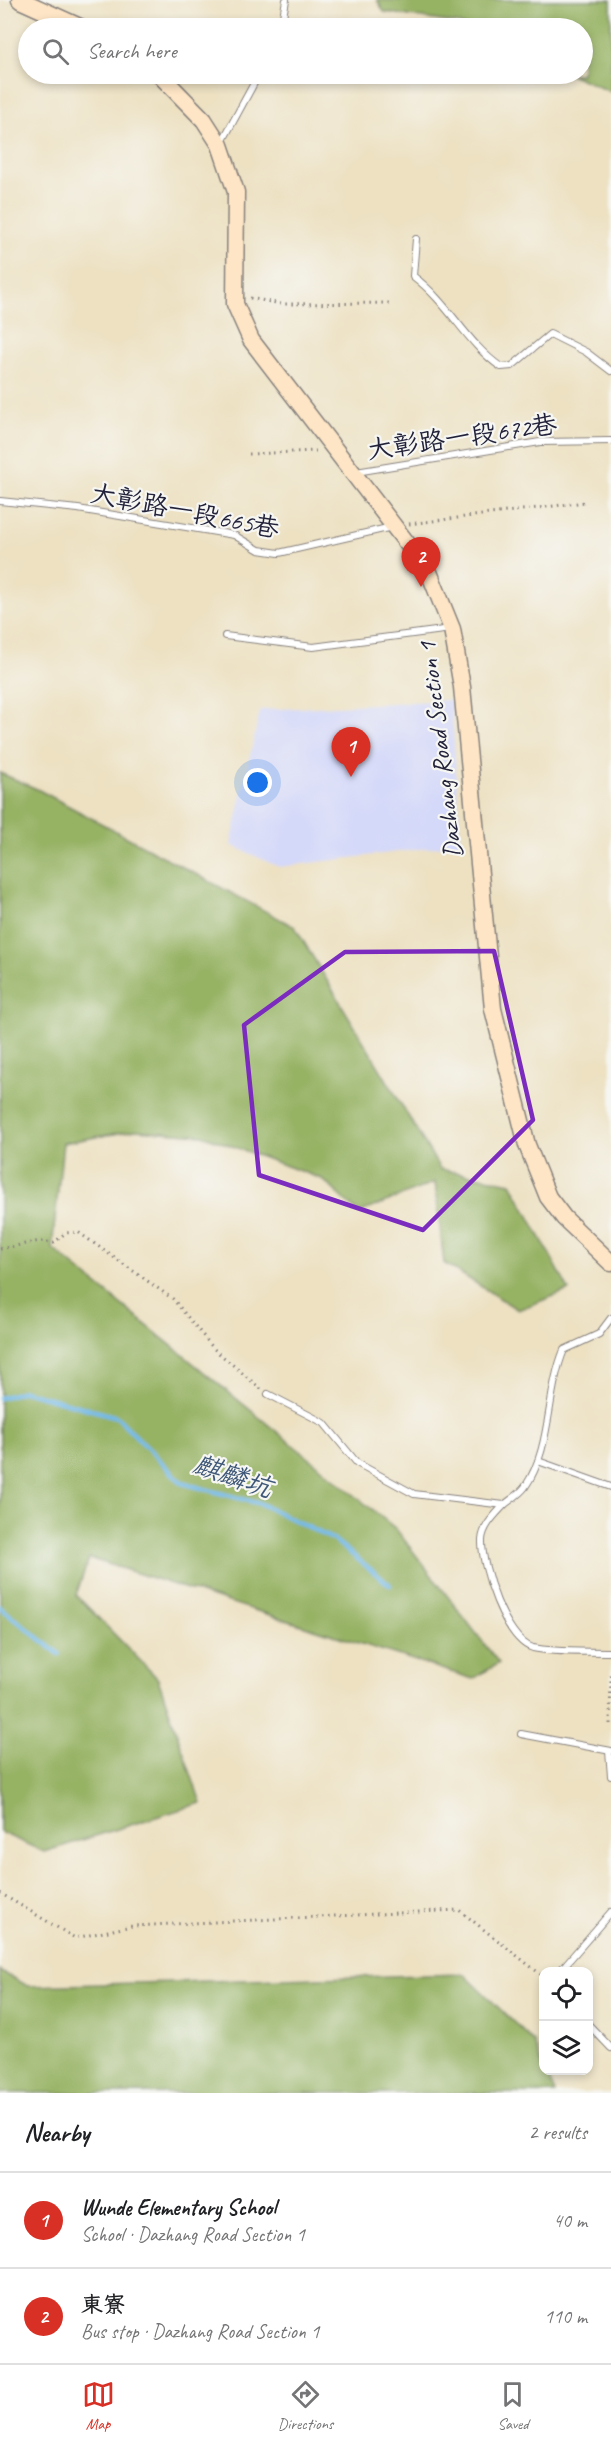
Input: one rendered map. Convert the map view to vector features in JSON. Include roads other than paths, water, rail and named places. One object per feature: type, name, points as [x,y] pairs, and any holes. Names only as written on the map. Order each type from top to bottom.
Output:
[{"type":"main road","points":[[20,0],[60,18]]},
{"type":"main road","name":"Dazhang Road Section 1","points":[[169,84],[204,120],[220,146],[236,192],[235,304],[251,340],[396,526],[429,572],[452,629],[462,687],[493,1009],[527,1145],[548,1197],[564,1218],[611,1263]]},
{"type":"lane","points":[[283,18],[286,0]]},
{"type":"lane","points":[[220,146],[254,84]]},
{"type":"lane","points":[[416,239],[413,276],[434,292],[483,355],[501,367],[512,366],[550,334],[586,352],[611,371]]},
{"type":"lane","name":"大彰路一段672巷","points":[[354,472],[540,442],[611,441]]},
{"type":"lane","name":"大彰路一段665巷","points":[[0,501],[78,509],[234,535],[259,550],[279,554],[396,526]]},
{"type":"lane","points":[[225,636],[313,647],[452,629]]},
{"type":"lane","points":[[611,1318],[599,1334],[564,1350],[555,1373],[538,1461],[524,1489],[487,1525],[482,1538],[486,1574],[512,1630],[531,1648],[611,1652]]},
{"type":"lane","points":[[268,1394],[324,1423],[357,1463],[414,1494],[504,1506]]},
{"type":"lane","points":[[538,1461],[611,1487]]},
{"type":"lane","points":[[521,1734],[610,1751],[611,1776]]},
{"type":"lane","points":[[563,1967],[611,1912]]},
{"type":"lane","points":[[593,2029],[611,2048]]},
{"type":"waterway","name":"麒麟坑","points":[[0,1398],[24,1391],[117,1417],[182,1483],[261,1504],[334,1540],[390,1585]]},
{"type":"waterway","points":[[0,1607],[59,1654]]},
{"type":"place","name":"東寮","points":[[421,587]]},
{"type":"place","name":"Wunde Elementary School","points":[[351,777]]}]
